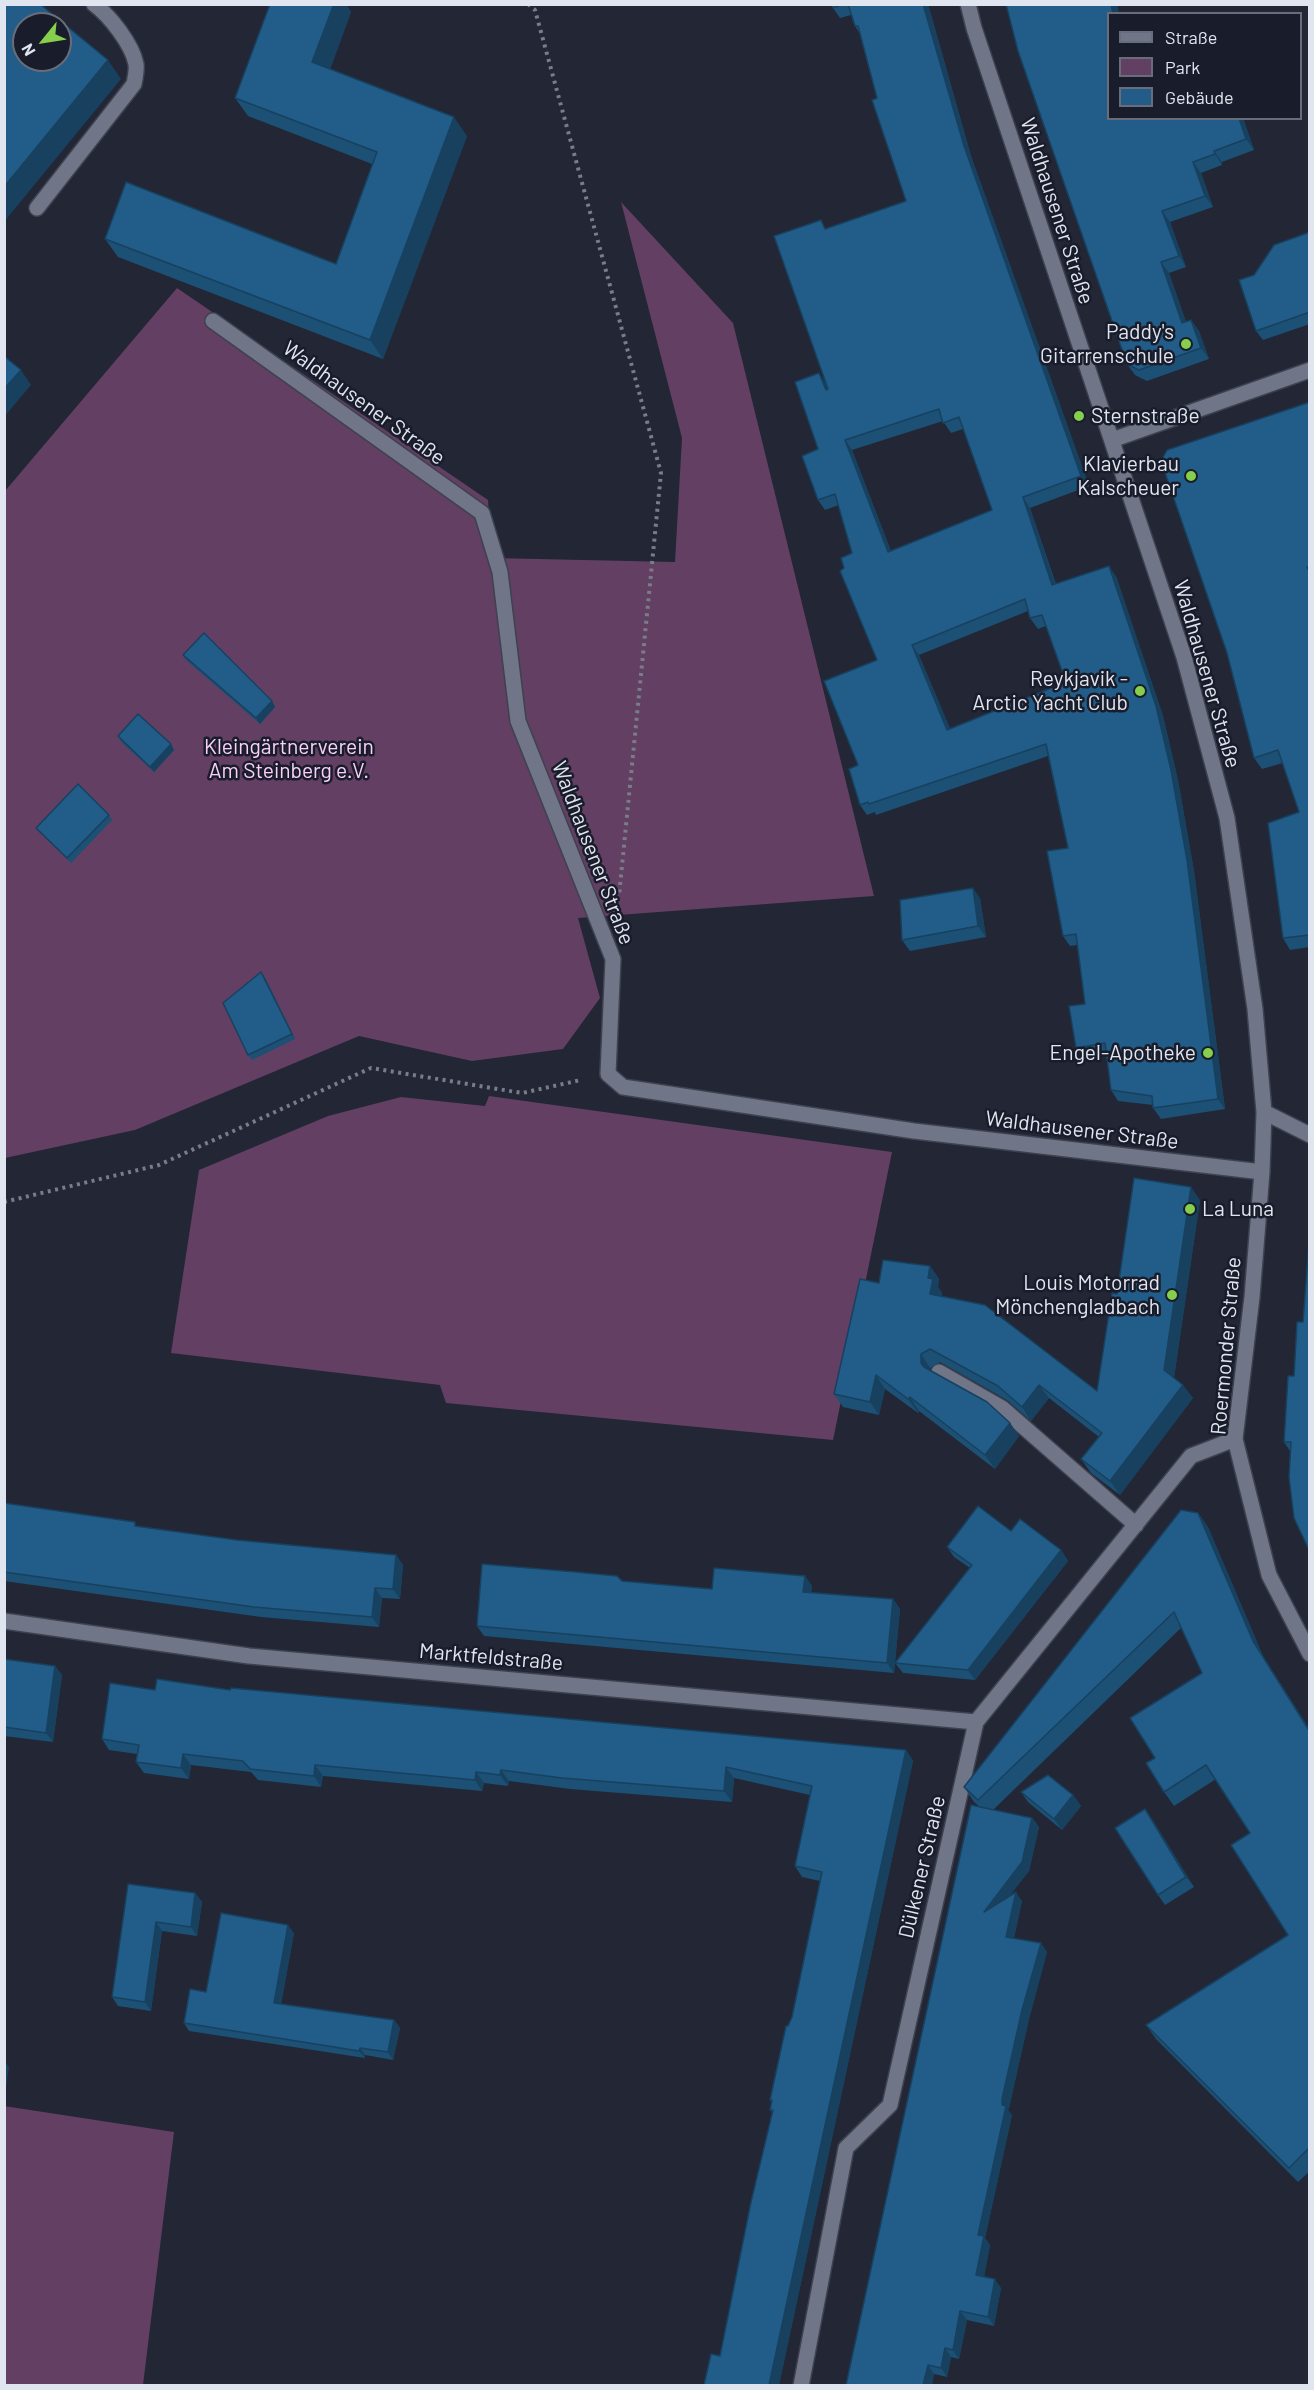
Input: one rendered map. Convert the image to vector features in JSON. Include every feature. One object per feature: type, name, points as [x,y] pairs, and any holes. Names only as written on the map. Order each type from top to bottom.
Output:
[{"type":"street","points":[[37,208],[134,84],[136,65],[129,48],[108,15],[94,4]]},
{"type":"street","name":"Waldhausener Straße","points":[[213,321],[482,513],[500,572],[518,721],[613,959],[608,1074],[623,1087],[914,1131],[1262,1172],[1264,1112],[1255,1009],[1227,818],[1184,657],[977,39],[968,4]]},
{"type":"street","points":[[1112,440],[1310,370]]},
{"type":"street","points":[[1264,1112],[1310,1135]]},
{"type":"street","name":"Roermonder Straße","points":[[1262,1172],[1252,1297],[1235,1439],[1269,1575],[1310,1654]]},
{"type":"street","points":[[939,1372],[1002,1408],[1136,1525]]},
{"type":"street","name":"Dülkener Straße","points":[[801,2385],[846,2148],[890,2105],[976,1722],[1191,1456],[1235,1439]]},
{"type":"street","name":"Marktfeldstraße","points":[[4,1621],[249,1656],[976,1722]]},
{"type":"path","points":[[528,4],[534,10],[661,473],[618,900]]},
{"type":"path","points":[[4,1202],[159,1165],[371,1068],[522,1093],[608,1074]]},
{"type":"green space","name":"Kleingärtnerverein Am Steinberg e.V.","points":[[621,202],[733,323],[874,896],[578,918],[600,998],[563,1049],[472,1061],[359,1036],[135,1130],[5,1158],[5,491],[177,288],[488,500],[492,558],[675,562],[682,438]]},
{"type":"green space","points":[[489,1096],[892,1152],[833,1440],[446,1403],[440,1385],[171,1353],[199,1170],[328,1116],[401,1097],[485,1106]]},
{"type":"green space","points":[[4,2106],[174,2132],[143,2385],[5,2385]]},
{"type":"building","points":[[4,4],[40,4],[50,12],[12,12],[12,72],[72,72],[72,30],[108,60],[4,187]]},
{"type":"building","points":[[270,4],[334,4],[312,62],[454,117],[370,340],[105,239],[126,182],[336,264],[377,152],[235,98]]},
{"type":"building","points":[[848,4],[923,4],[964,146],[1081,476],[1023,497],[1052,585],[1109,566],[1156,706],[1171,770],[1187,860],[1218,1099],[1153,1108],[1152,1096],[1111,1090],[1105,1043],[1076,1048],[1069,1006],[1085,1004],[1076,934],[1063,936],[1047,851],[1068,848],[1046,744],[869,804],[868,802],[860,805],[849,769],[858,765],[824,681],[877,660],[840,571],[844,568],[841,558],[852,553],[835,494],[818,500],[802,456],[818,449],[795,382],[819,373],[826,390],[828,389],[774,236],[821,220],[825,229],[906,201],[872,100],[877,98],[858,26],[855,26]],"holes":[[[939,409],[943,423],[959,417],[992,510],[888,552],[845,440]],[[1025,599],[1030,618],[1042,615],[1066,682],[947,730],[912,645]]]},
{"type":"building","points":[[1006,4],[1111,4],[1113,12],[1107,12],[1107,120],[1240,120],[1246,139],[1193,162],[1205,196],[1162,211],[1179,256],[1161,262],[1182,323],[1191,320],[1201,348],[1139,370],[1127,364],[1018,51]]},
{"type":"building","points":[[1310,232],[1310,312],[1256,331],[1239,280],[1254,275],[1274,245]]},
{"type":"building","points":[[4,356],[21,370],[4,389]]},
{"type":"building","points":[[1310,402],[1310,566],[1307,567],[1310,573],[1310,935],[1283,938],[1268,823],[1299,812],[1278,750],[1254,758],[1227,653],[1161,461],[1167,450]]},
{"type":"building","points":[[204,633],[272,701],[256,718],[183,655]]},
{"type":"building","points":[[138,714],[171,744],[150,767],[118,736]]},
{"type":"building","points":[[78,784],[109,815],[67,858],[36,828]]},
{"type":"building","points":[[973,888],[978,926],[902,940],[900,900]]},
{"type":"building","points":[[261,972],[292,1034],[248,1055],[223,1003]]},
{"type":"building","points":[[1134,1178],[1191,1187],[1164,1370],[1183,1385],[1110,1481],[1081,1459],[1102,1433],[1039,1385],[1022,1407],[998,1386],[930,1349],[921,1354],[921,1363],[924,1367],[987,1402],[1010,1423],[985,1455],[910,1397],[908,1399],[876,1375],[870,1402],[834,1394],[860,1279],[879,1283],[883,1260],[930,1266],[928,1278],[933,1279],[930,1294],[985,1305],[1097,1391],[1112,1293],[1117,1294]]},
{"type":"building","points":[[1309,1243],[1310,1552],[1294,1518],[1289,1477],[1291,1442],[1284,1442],[1288,1376],[1294,1376],[1297,1322],[1303,1322]]},
{"type":"building","points":[[4,1503],[135,1522],[135,1526],[237,1540],[396,1555],[393,1589],[375,1588],[372,1617],[254,1607],[4,1572]]},
{"type":"building","points":[[978,1506],[1011,1531],[1020,1519],[1061,1550],[968,1670],[895,1663],[972,1565],[947,1547]]},
{"type":"building","points":[[1181,1510],[1198,1513],[1253,1641],[1310,1732],[1310,2147],[1289,2168],[1146,2025],[1288,1935],[1231,1845],[1250,1833],[1206,1765],[1164,1792],[1146,1763],[1155,1758],[1130,1718],[1202,1673],[1174,1612],[978,1800],[964,1787]]},
{"type":"building","points":[[482,1564],[617,1576],[622,1581],[712,1589],[714,1568],[805,1576],[803,1592],[893,1599],[887,1663],[477,1626]]},
{"type":"building","points":[[4,1659],[55,1666],[46,1733],[4,1727]]},
{"type":"building","points":[[157,1679],[230,1690],[231,1688],[906,1750],[769,2385],[704,2385],[711,2354],[720,2356],[751,2202],[773,2110],[770,2110],[772,2100],[770,2100],[786,2026],[792,2017],[822,1872],[795,1866],[812,1786],[726,1767],[724,1791],[562,1778],[501,1770],[500,1775],[476,1772],[475,1780],[315,1765],[314,1776],[250,1769],[243,1761],[183,1754],[181,1768],[136,1762],[139,1745],[102,1739],[110,1683],[155,1690]]},
{"type":"building","points":[[1048,1775],[1073,1795],[1054,1819],[1021,1792]]},
{"type":"building","points":[[971,1805],[1032,1818],[1022,1862],[984,1912],[1016,1892],[1006,1937],[1041,1943],[1022,2010],[1002,2099],[1002,2105],[1006,2106],[978,2235],[984,2236],[976,2275],[995,2279],[988,2317],[960,2311],[953,2350],[945,2348],[941,2368],[928,2365],[923,2385],[846,2385]]},
{"type":"building","points":[[1145,1809],[1186,1877],[1158,1895],[1115,1828]]},
{"type":"building","points":[[128,1884],[195,1893],[191,1927],[156,1922],[145,2002],[112,1997]]},
{"type":"building","points":[[221,1913],[288,1925],[274,2003],[394,2020],[388,2052],[360,2048],[359,2051],[184,2023],[190,1989],[206,1992]]},
{"type":"place","name":"Paddy's Gitarrenschule","points":[[1186,344]]},
{"type":"place","name":"Sternstraße","points":[[1079,416]]},
{"type":"place","name":"Klavierbau Kalscheuer","points":[[1191,476]]},
{"type":"place","name":"Reykjavik - Arctic Yacht Club","points":[[1140,691]]},
{"type":"place","name":"Engel-Apotheke","points":[[1208,1053]]},
{"type":"place","name":"La Luna","points":[[1190,1209]]},
{"type":"place","name":"Louis Motorrad Mönchengladbach","points":[[1172,1295]]}]
